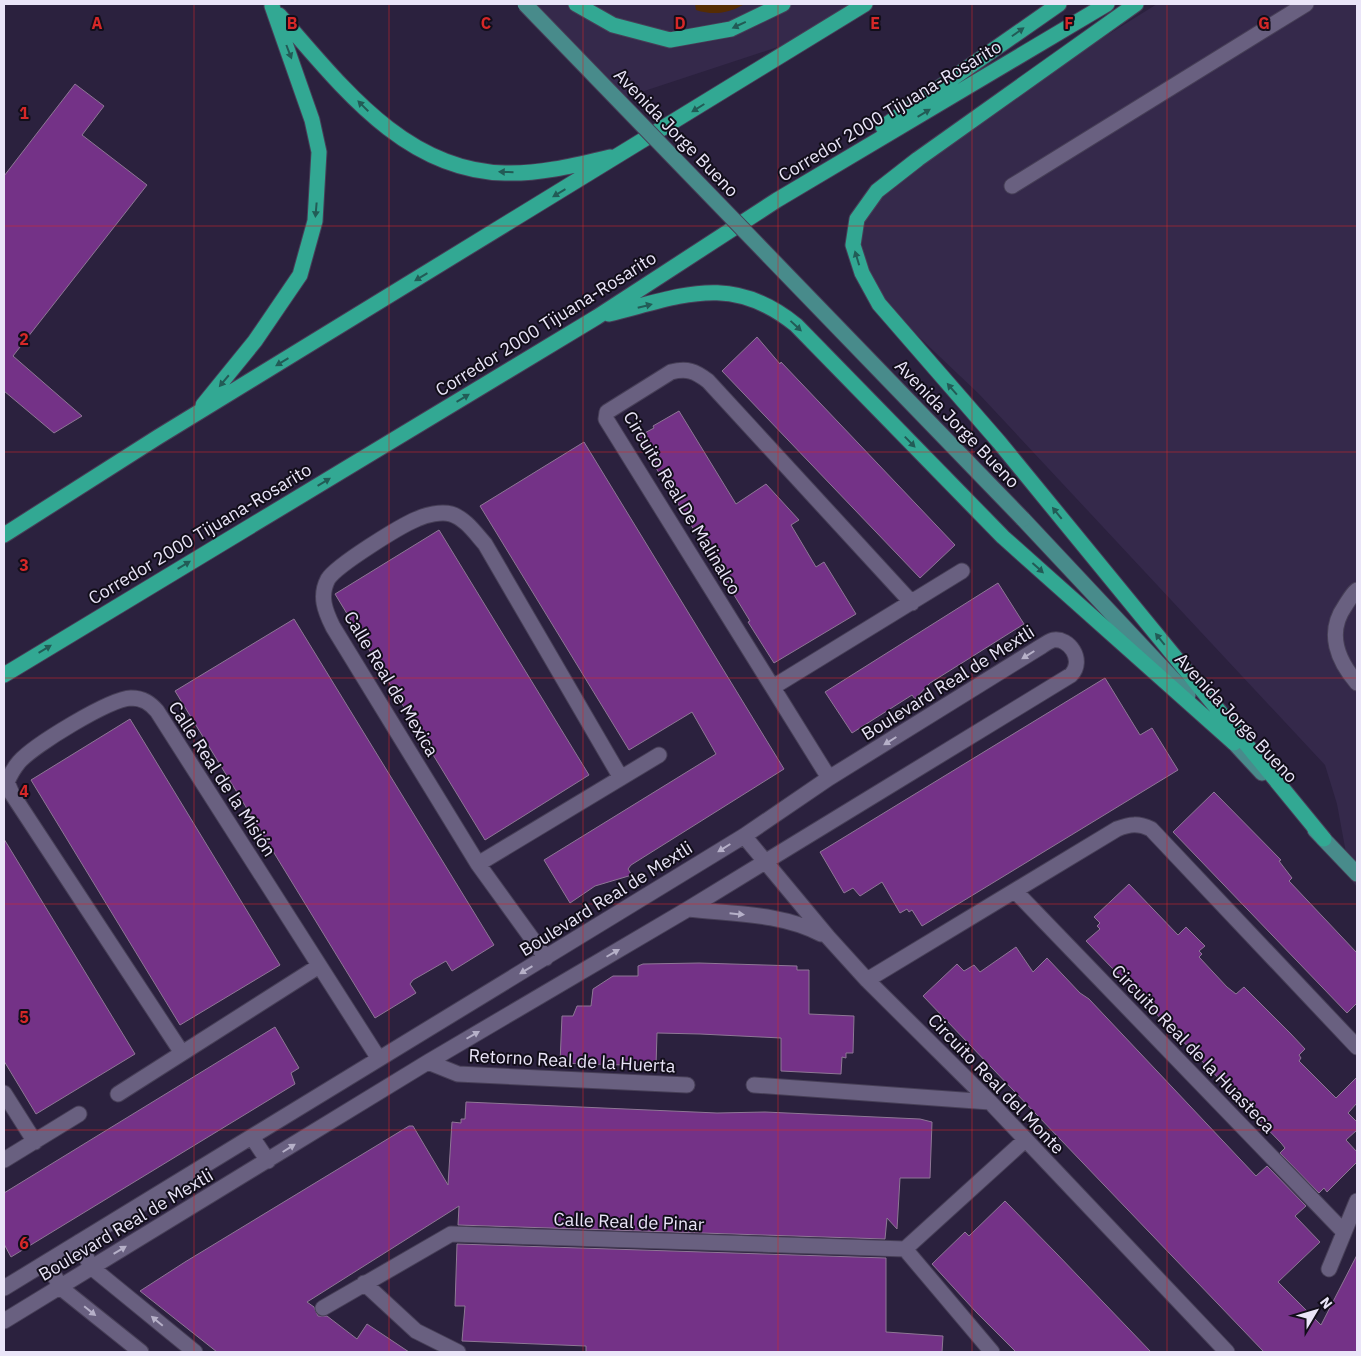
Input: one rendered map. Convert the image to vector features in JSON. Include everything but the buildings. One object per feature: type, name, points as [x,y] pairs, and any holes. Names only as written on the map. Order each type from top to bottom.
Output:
[{"type":"highway","points":[[576,4],[613,26],[670,40],[731,29],[783,4]]},
{"type":"highway","points":[[4,535],[195,415],[865,4]]},
{"type":"highway","points":[[739,82],[877,4]]},
{"type":"highway","points":[[777,200],[1059,4]]},
{"type":"highway","name":"Corredor 2000 Tijuana-Rosarito","points":[[4,675],[598,317],[777,200],[1107,4]]},
{"type":"highway","points":[[1136,4],[877,190],[857,219],[853,245],[862,273],[879,304],[999,442],[1324,839]]},
{"type":"highway","points":[[271,5],[335,78],[376,119],[418,150],[464,168],[505,173],[561,168],[623,154]]},
{"type":"highway","points":[[195,415],[255,341],[300,275],[316,220],[319,152],[316,136],[297,72],[271,5]]},
{"type":"highway","points":[[598,317],[699,293],[725,292],[754,298],[776,309],[796,325],[1003,537],[1234,743]]},
{"type":"main road","name":"Avenida Jorge Bueno","points":[[525,4],[1023,519],[1357,874]]},
{"type":"street","points":[[1012,186],[1306,4]]},
{"type":"street","name":"Circuito Real De Malinalco","points":[[829,778],[606,419],[607,412],[671,372],[683,369],[697,373],[708,381],[912,603]]},
{"type":"street","name":"Calle Real de Mexica","points":[[546,958],[478,864],[324,610],[323,599],[328,580],[344,563],[416,519],[435,514],[450,513],[461,519],[485,544],[621,778]]},
{"type":"street","points":[[773,687],[962,571]]},
{"type":"street","points":[[1357,590],[1341,612],[1334,638],[1344,667],[1357,683]]},
{"type":"street","name":"Boulevard Real de Mextli","points":[[4,1288],[744,836],[829,778],[1048,643],[1054,640],[1062,641],[1074,654],[1078,662],[1077,668],[1071,675],[688,909],[428,1062],[91,1267],[60,1288],[4,1320]]},
{"type":"street","name":"Calle Real de la Misión","points":[[182,1053],[12,794],[7,782],[18,763],[50,738],[119,701],[142,699],[150,704],[378,1059]]},
{"type":"street","points":[[478,864],[659,755]]},
{"type":"street","points":[[868,980],[1117,829],[1140,824],[1151,829],[1357,1047]]},
{"type":"street","name":"Circuito Real del Monte","points":[[744,836],[828,937],[868,980],[990,1102],[1227,1352]]},
{"type":"street","name":"Circuito Real de la Huasteca","points":[[1015,891],[1344,1232]]},
{"type":"street","points":[[688,909],[775,918],[804,924],[828,937]]},
{"type":"street","points":[[118,1094],[319,966]]},
{"type":"street","name":"Retorno Real de la Huerta","points":[[428,1062],[458,1074],[687,1085]]},
{"type":"street","points":[[754,1085],[990,1102]]},
{"type":"street","points":[[4,1093],[35,1142]]},
{"type":"street","points":[[4,1160],[78,1114]]},
{"type":"street","points":[[252,1137],[268,1161]]},
{"type":"street","points":[[992,1352],[905,1249],[1025,1140]]},
{"type":"street","points":[[1329,1269],[1357,1201]]},
{"type":"street","name":"Calle Real de Pinar","points":[[323,1308],[451,1234],[905,1249]]},
{"type":"street","points":[[78,1242],[91,1267],[177,1347],[195,1352]]},
{"type":"street","points":[[47,1262],[60,1288],[141,1352]]},
{"type":"street","points":[[364,1283],[416,1331],[458,1352]]},
{"type":"shaded area","points":[[530,4],[858,4],[805,38],[623,98]]},
{"type":"shaded area","points":[[695,4],[745,4],[733,10],[715,13],[696,10]]},
{"type":"shaded area","points":[[1157,4],[1357,4],[1357,887],[1351,880],[1337,804],[1325,765],[979,394],[898,317],[867,277],[860,237],[864,211],[951,133]]}]
